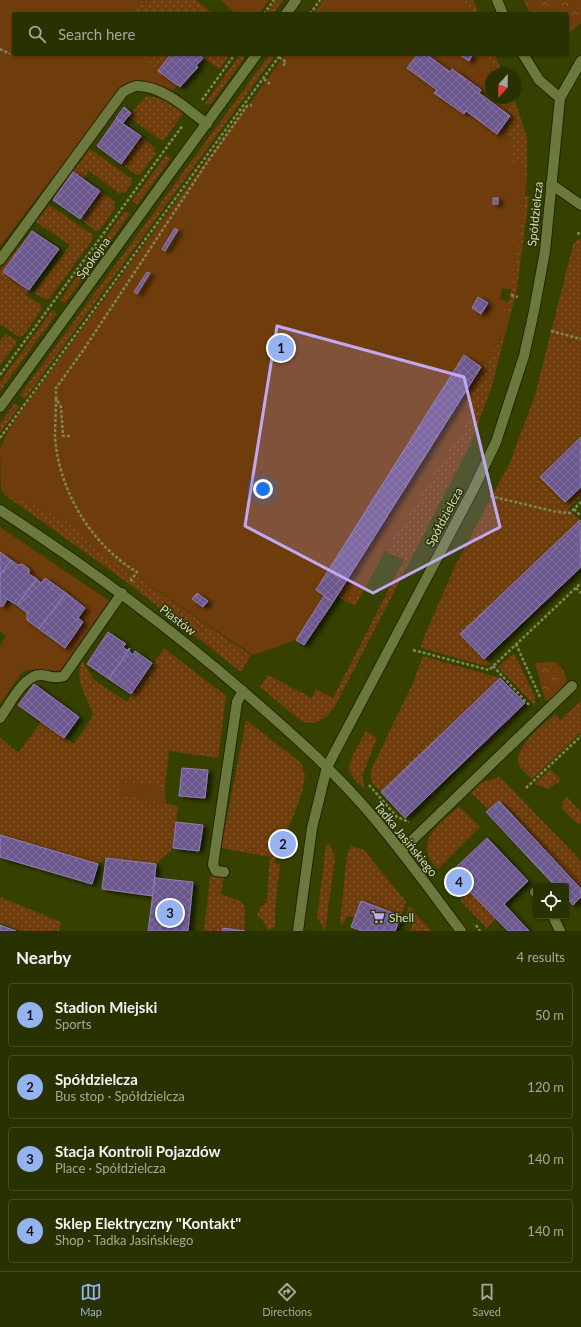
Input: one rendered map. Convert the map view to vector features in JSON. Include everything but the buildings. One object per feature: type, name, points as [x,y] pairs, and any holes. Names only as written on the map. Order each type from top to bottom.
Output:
[{"type":"street","points":[[287,12],[296,0]]},
{"type":"street","points":[[497,0],[502,12]]},
{"type":"street","name":"Spokojna","points":[[0,407],[256,56]]},
{"type":"street","points":[[524,56],[539,80],[560,98],[581,61]]},
{"type":"street","points":[[0,260],[123,92],[136,86],[152,88],[169,97],[207,124]]},
{"type":"street","name":"Spółdzielcza","points":[[298,931],[310,835],[327,767],[473,490],[496,442],[519,371],[534,312],[545,251],[560,98]]},
{"type":"street","points":[[551,184],[581,205]]},
{"type":"street","name":"Piastów","points":[[0,510],[56,546],[122,593],[222,672],[327,767]]},
{"type":"street","points":[[0,718],[25,682],[32,676],[40,675],[58,679],[64,676],[122,593]]},
{"type":"street","points":[[401,851],[572,686]]},
{"type":"street","points":[[224,872],[216,871],[213,865],[237,702],[243,691]]},
{"type":"street","name":"Tadka Jasińskiego","points":[[327,767],[368,811],[401,851],[461,931]]},
{"type":"street","points":[[554,919],[560,931]]},
{"type":"path","points":[[265,12],[274,0]]},
{"type":"path","points":[[311,12],[320,0]]},
{"type":"path","points":[[0,49],[10,54]]},
{"type":"path","points":[[0,375],[234,56]]},
{"type":"path","points":[[0,438],[279,57],[287,63],[284,65],[285,66]]},
{"type":"path","points":[[264,79],[270,84]]},
{"type":"path","points":[[134,576],[136,572],[112,554],[96,536],[85,521],[69,491],[61,467],[56,437],[56,388],[81,353],[199,174],[247,106],[252,105]]},
{"type":"path","points":[[576,233],[581,234]]},
{"type":"path","points":[[511,295],[518,297]]},
{"type":"path","points":[[551,332],[581,339]]},
{"type":"path","points":[[56,398],[61,407],[63,436],[70,436]]},
{"type":"path","points":[[490,496],[557,512],[570,513],[581,502]]},
{"type":"path","points":[[574,509],[581,516]]},
{"type":"path","points":[[412,650],[489,670],[581,584]]},
{"type":"path","points":[[576,588],[581,594]]},
{"type":"path","points":[[516,644],[542,703]]},
{"type":"path","points":[[493,666],[535,710]]},
{"type":"path","points":[[526,788],[581,736]]},
{"type":"path","points":[[369,785],[397,817],[406,822],[413,822]]},
{"type":"highlighted area","points":[[277,326],[464,377],[500,527],[373,593],[245,526]]},
{"type":"green space","points":[[0,0],[150,0],[129,12],[12,12],[12,56],[144,56],[158,71],[178,85],[172,91],[152,83],[140,82],[134,83],[120,90],[0,246]]},
{"type":"green space","points":[[150,0],[196,0],[211,12],[129,12]]},
{"type":"green space","points":[[220,0],[269,0],[260,12],[234,12]]},
{"type":"green space","points":[[276,0],[283,0],[274,12],[267,12]]},
{"type":"green space","points":[[323,0],[464,0],[469,12],[314,12]]},
{"type":"green space","points":[[464,0],[473,0],[478,12],[469,12]]},
{"type":"green space","points":[[524,0],[581,0],[581,23],[569,33],[569,12],[529,12]]},
{"type":"green space","points":[[144,56],[169,56],[158,71]]},
{"type":"green space","points":[[200,56],[229,56],[220,69]]},
{"type":"green space","points":[[239,56],[246,56],[211,104],[204,105]]},
{"type":"green space","points":[[269,56],[275,56],[25,399],[20,395]]},
{"type":"green space","points":[[284,56],[487,56],[492,68],[485,68],[485,104],[506,104],[510,116],[508,129],[512,154],[511,161],[521,166],[527,180],[512,289],[502,288],[500,299],[510,303],[506,330],[304,645],[296,640],[253,655],[91,546],[79,527],[21,499],[14,500],[1,490],[0,448],[10,427],[247,105],[249,105]]},
{"type":"green space","points":[[487,56],[496,56],[501,68],[492,68]]},
{"type":"green space","points":[[147,96],[164,99],[185,111],[164,140],[160,140],[128,116]]},
{"type":"green space","points":[[507,104],[516,104],[527,137],[527,180],[515,180],[472,127],[509,109]]},
{"type":"green space","points":[[141,136],[155,148],[154,151],[156,153],[140,175],[135,174],[120,163]]},
{"type":"green space","points":[[90,149],[132,179],[132,183],[125,193],[123,192],[120,194],[89,171],[83,179],[73,172]]},
{"type":"green space","points":[[166,155],[171,158],[137,205],[132,201]]},
{"type":"green space","points":[[100,191],[115,202],[115,208],[100,230],[96,231],[80,219]]},
{"type":"green space","points":[[524,196],[529,196],[517,290],[491,389],[470,445],[335,706],[322,720],[314,723],[304,722],[260,687],[268,675],[312,698],[316,689],[333,698],[404,560],[385,551],[355,606],[336,596],[506,330],[486,314]],"holes":[[[502,288],[511,289],[509,303],[500,299]],[[450,427],[461,433],[459,433],[353,598],[345,593]]]},
{"type":"green space","points":[[49,205],[93,235],[93,239],[49,299],[45,299],[34,293],[70,245],[36,222]]},
{"type":"green space","points":[[125,211],[130,214],[65,303],[60,300]]},
{"type":"green space","points":[[32,231],[4,272],[29,290],[25,295],[40,304],[42,309],[23,336],[19,337],[3,326],[0,326],[0,270]]},
{"type":"green space","points":[[581,239],[581,437],[540,477],[565,502],[581,487],[581,497],[568,509],[580,520],[460,634],[484,659],[492,664],[486,666],[424,649],[421,647],[421,644],[455,566],[510,462],[535,395],[573,245],[577,240]]},
{"type":"green space","points":[[52,310],[57,313],[0,391],[0,382]]},
{"type":"green space","points":[[6,334],[16,340],[16,344],[0,365],[0,341]]},
{"type":"green space","points":[[15,403],[20,406],[0,433],[0,423]]},
{"type":"green space","points":[[462,405],[474,412],[354,599],[345,593],[450,427],[449,426]]},
{"type":"green space","points":[[1,490],[14,500],[21,499],[79,527],[91,546],[251,655],[241,672],[128,583],[5,495]]},
{"type":"green space","points":[[0,527],[111,602],[59,672],[56,670],[54,675],[33,670],[22,672],[0,704],[0,646],[6,636],[0,632],[0,606],[3,606],[7,599],[27,613],[27,620],[64,647],[83,622],[78,618],[85,608],[45,578],[41,583],[29,574],[29,569],[22,564],[18,565],[0,552]]},
{"type":"green space","points":[[164,648],[226,696],[218,758],[169,751],[165,788],[123,782],[120,794],[166,803],[178,807],[173,848],[156,864],[106,858],[98,864],[0,835],[0,737],[18,753],[41,722],[74,744],[93,714],[80,681],[79,675],[82,660],[94,680],[127,702]]},
{"type":"green space","points":[[514,653],[535,697],[535,706],[498,667]]},
{"type":"green space","points":[[423,656],[500,678],[381,792],[372,782],[371,770],[412,685]]},
{"type":"green space","points":[[535,663],[557,663],[565,674],[566,679],[564,687],[552,701],[545,700]]},
{"type":"green space","points":[[581,701],[581,733],[532,779],[519,765],[518,758],[524,744],[555,714],[560,720]]},
{"type":"green space","points":[[246,720],[301,763],[305,775],[302,793],[282,848],[277,848],[275,863],[280,864],[275,911],[275,927],[268,930],[262,919],[257,916],[260,907],[267,901],[270,857],[221,848]]},
{"type":"green space","points":[[366,731],[377,738],[362,776],[365,789],[355,780],[349,770],[351,759]]},
{"type":"green space","points":[[550,769],[561,780],[549,789],[534,784]]},
{"type":"green space","points":[[500,777],[581,861],[581,889],[499,801],[489,810],[471,793],[482,782]]},
{"type":"green space","points":[[123,782],[165,788],[166,803],[120,794]]},
{"type":"green space","points":[[567,797],[581,812],[581,824],[577,823],[562,809],[563,801]]},
{"type":"green space","points":[[459,806],[480,827],[438,869],[430,859],[427,850],[428,842],[436,827]]},
{"type":"green space","points":[[329,844],[335,858],[325,931],[317,917],[326,846]]},
{"type":"green space","points":[[351,846],[364,850],[406,902],[401,916],[361,901],[355,918],[347,916],[343,925],[340,923],[347,854]]},
{"type":"green space","points":[[215,873],[224,875],[221,894],[240,901],[245,906],[245,931],[223,928],[222,931],[204,931],[210,877]]},
{"type":"green space","points":[[469,891],[496,919],[487,928],[460,900]]},
{"type":"green space","points":[[0,897],[61,922],[59,931],[21,931],[0,923]]},
{"type":"green space","points":[[409,906],[431,931],[410,931],[414,920],[406,915]]},
{"type":"place","name":"Stadion Miejski","points":[[281,348]]},
{"type":"place","name":"Spółdzielcza","points":[[283,844]]},
{"type":"place","name":"Sklep Elektryczny \"Kontakt\"","points":[[459,882]]},
{"type":"place","name":"Stacja Kontroli Pojazdów","points":[[170,913]]},
{"type":"place","name":"Shell","points":[[378,917]]}]
